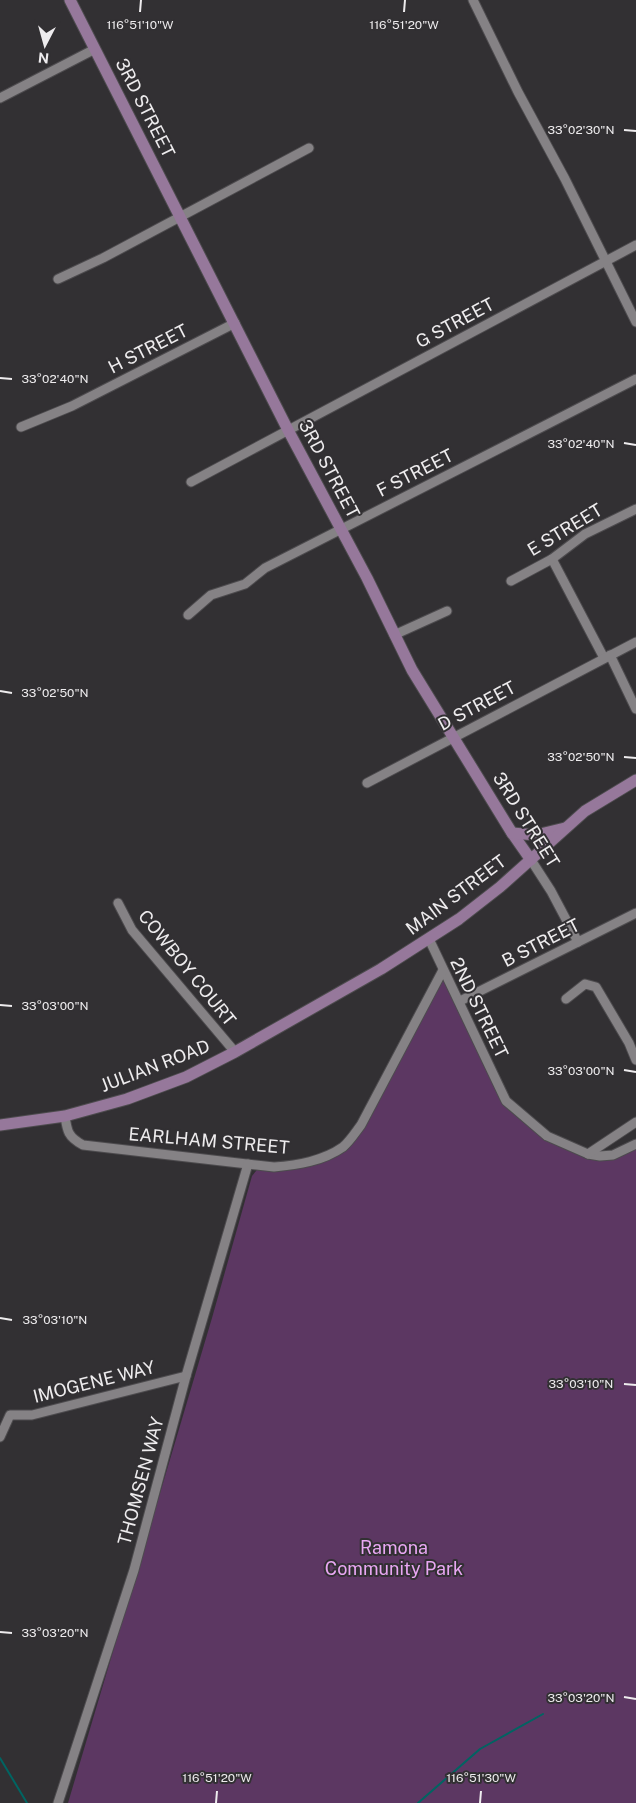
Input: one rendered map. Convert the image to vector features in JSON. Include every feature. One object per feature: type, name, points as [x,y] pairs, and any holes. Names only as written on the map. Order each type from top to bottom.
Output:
[{"type":"main road","name":"3RD STREET","points":[[70,0],[412,670],[512,833],[531,860]]},
{"type":"main road","name":"MAIN STREET","points":[[285,1024],[429,939],[500,887],[585,811],[636,780]]},
{"type":"main road","points":[[512,833],[536,835],[566,828]]},
{"type":"main road","name":"JULIAN ROAD","points":[[0,1125],[64,1116],[136,1096],[186,1077],[285,1024]]},
{"type":"street","points":[[473,0],[636,322]]},
{"type":"street","points":[[0,98],[95,49]]},
{"type":"street","points":[[58,279],[310,148]]},
{"type":"street","name":"G STREET","points":[[191,482],[636,245]]},
{"type":"street","name":"H STREET","points":[[21,426],[72,406],[235,323]]},
{"type":"street","name":"F STREET","points":[[188,614],[211,595],[245,584],[265,568],[636,379]]},
{"type":"street","name":"E STREET","points":[[511,581],[552,559],[585,534],[636,509]]},
{"type":"street","points":[[552,559],[636,709]]},
{"type":"street","points":[[394,635],[447,611]]},
{"type":"street","name":"D STREET","points":[[366,783],[636,642]]},
{"type":"street","name":"3RD STREET","points":[[531,860],[551,891],[578,942]]},
{"type":"street","name":"COWBOY COURT","points":[[118,903],[132,930],[235,1052]]},
{"type":"street","name":"B STREET","points":[[460,1001],[636,913]]},
{"type":"street","name":"2ND STREET","points":[[429,939],[506,1101],[548,1136],[588,1154]]},
{"type":"street","name":"EARLHAM STREET","points":[[64,1116],[67,1132],[75,1141],[83,1145],[274,1166],[296,1165],[320,1158],[343,1147],[361,1125],[443,970]]},
{"type":"street","points":[[566,999],[585,984],[596,988],[629,1043],[636,1060]]},
{"type":"street","points":[[588,1154],[636,1122]]},
{"type":"street","points":[[588,1154],[600,1156],[613,1155],[636,1144]]},
{"type":"street","name":"THOMSEN WAY","points":[[58,1803],[134,1570],[186,1376],[248,1164]]},
{"type":"street","name":"IMOGENE WAY","points":[[0,1438],[10,1415],[32,1416],[186,1376]]},
{"type":"green space","name":"Ramona Community Park","points":[[441,965],[500,1091],[540,1131],[591,1154],[614,1151],[636,1139],[636,1803],[68,1803],[212,1318],[252,1176],[260,1166],[315,1161],[354,1135]]},
{"type":"waterway","points":[[418,1803],[480,1749],[543,1714]]},
{"type":"waterway","points":[[0,1758],[27,1803]]}]
